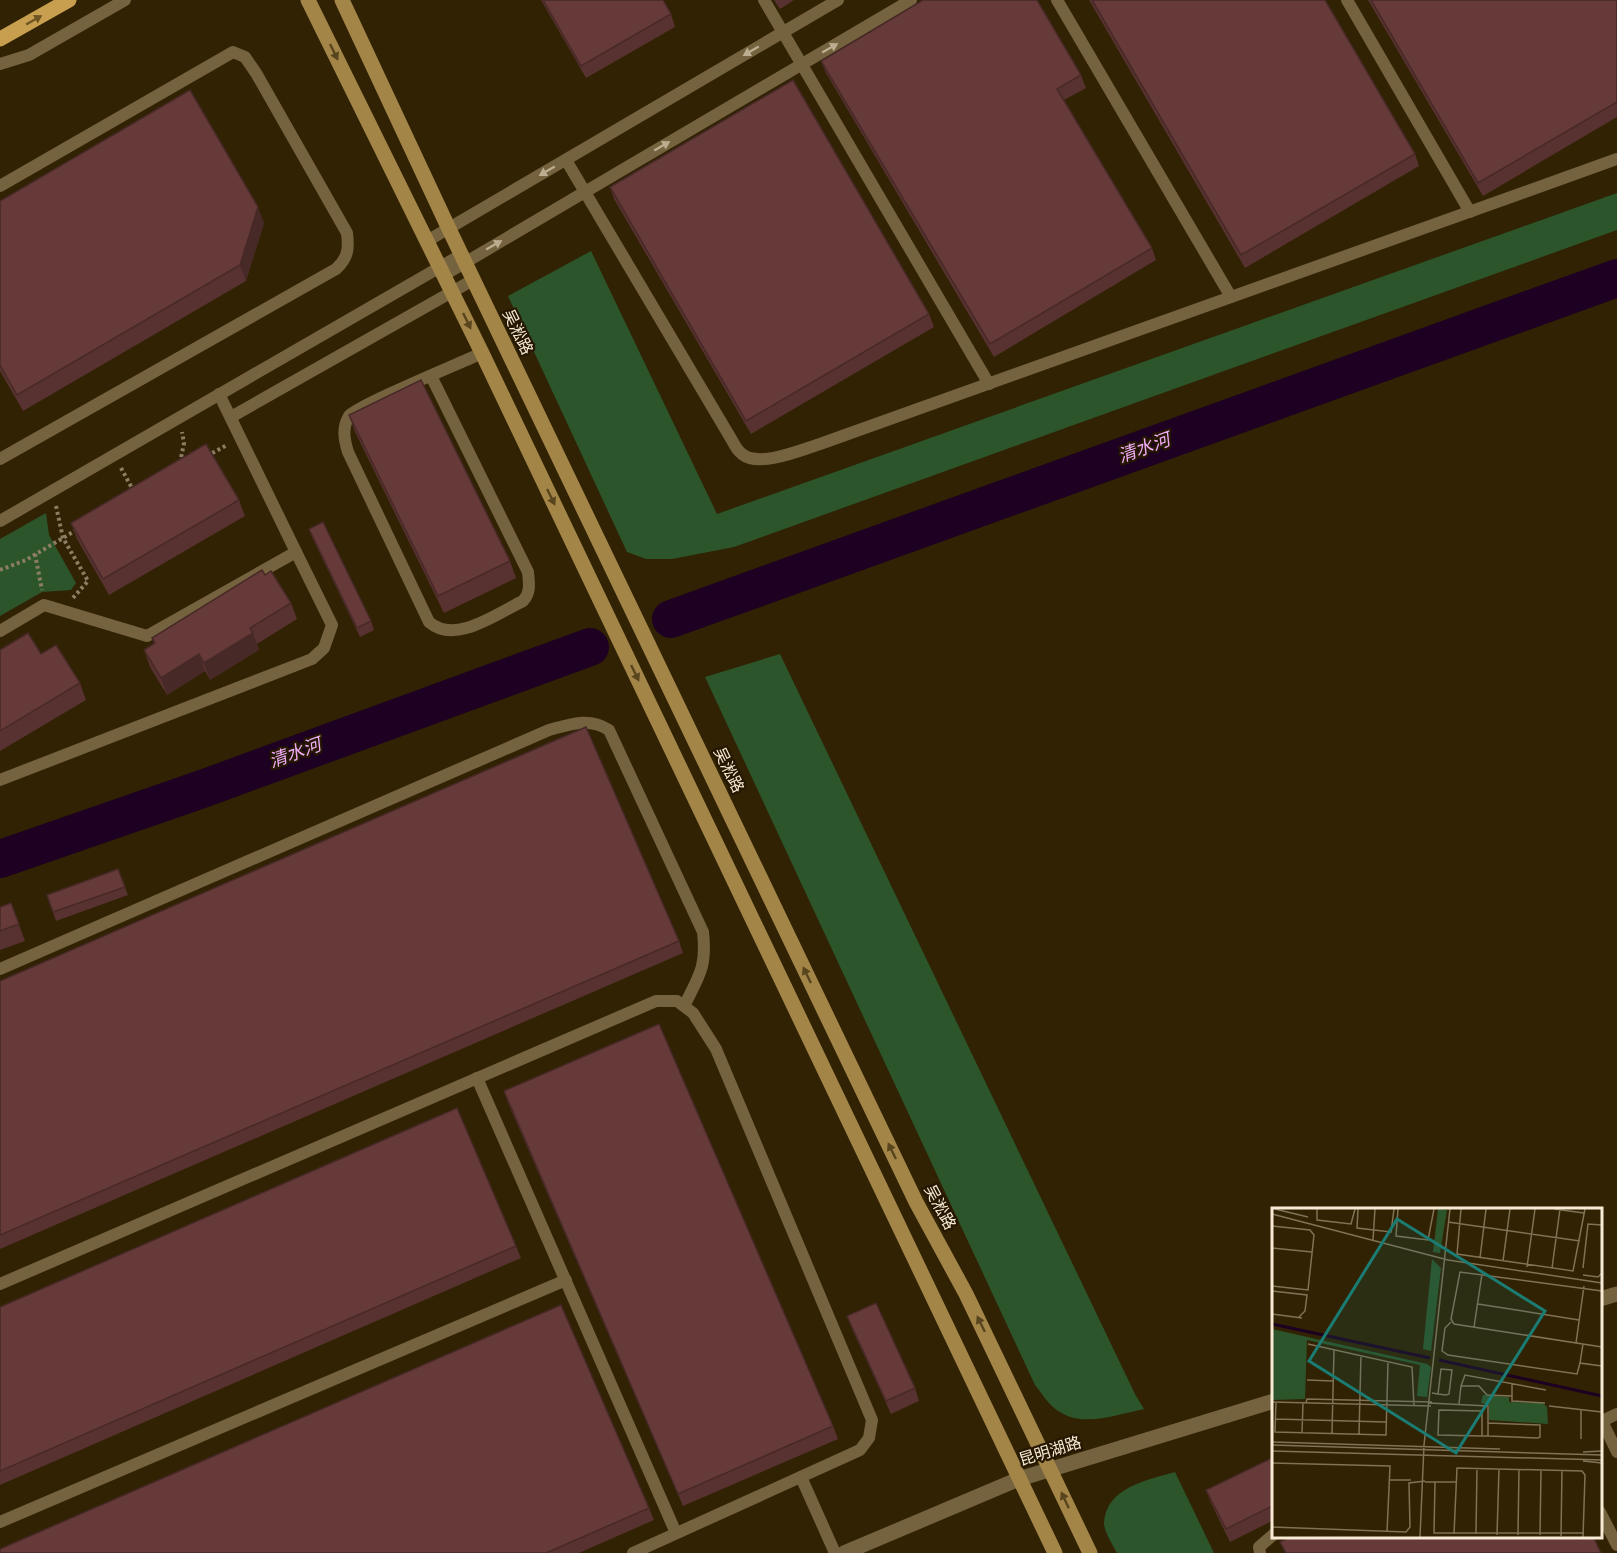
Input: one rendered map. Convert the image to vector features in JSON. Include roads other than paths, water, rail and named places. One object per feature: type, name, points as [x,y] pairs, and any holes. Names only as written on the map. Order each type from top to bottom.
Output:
[{"type":"main road","points":[[0,39],[69,0]]},
{"type":"main road","points":[[308,0],[482,353],[1055,1553]]},
{"type":"main road","name":"吴淞路","points":[[342,0],[448,229],[916,1202],[966,1294],[1090,1553]]},
{"type":"street","points":[[1602,1298],[1617,1294]]},
{"type":"street","name":"昆明湖路","points":[[844,1553],[1019,1479],[1272,1402]]},
{"type":"lane","points":[[0,64],[29,55],[125,0]]},
{"type":"lane","points":[[764,0],[989,384]]},
{"type":"lane","points":[[427,241],[838,0]]},
{"type":"lane","points":[[1,517],[585,192],[911,0]]},
{"type":"lane","points":[[1057,0],[1231,297]]},
{"type":"lane","points":[[1347,0],[1470,212]]},
{"type":"lane","points":[[0,186],[233,52],[245,57],[256,73],[347,233],[349,249],[345,261],[336,269],[0,459]]},
{"type":"lane","points":[[566,160],[733,442],[742,454],[754,459],[770,459],[820,444],[1617,159]]},
{"type":"lane","points":[[231,417],[473,280]]},
{"type":"lane","points":[[431,376],[528,572],[530,584],[529,594],[523,601],[462,631],[447,632],[436,629],[429,622],[344,438],[345,425],[350,414],[431,376],[482,353]]},
{"type":"lane","points":[[0,780],[312,659],[324,648],[332,624],[219,394]]},
{"type":"lane","points":[[0,631],[44,605],[147,636],[296,552]]},
{"type":"lane","points":[[0,969],[549,730],[580,722],[598,723],[609,730],[704,932],[706,954],[704,963],[684,1006]]},
{"type":"lane","points":[[0,1284],[656,1001],[677,1001],[693,1013],[716,1049],[872,1420],[869,1438],[860,1450],[633,1553]]},
{"type":"lane","points":[[477,1078],[676,1533]]},
{"type":"lane","points":[[0,1522],[566,1280]]},
{"type":"lane","points":[[1617,1414],[1602,1421],[1617,1452]]},
{"type":"lane","points":[[801,1477],[835,1553]]},
{"type":"lane","points":[[1602,1516],[1617,1545]]},
{"type":"lane","points":[[1260,1553],[1259,1547],[1272,1536]]},
{"type":"waterway","name":"清水河","points":[[671,619],[1617,278]]},
{"type":"waterway","name":"清水河","points":[[0,859],[205,788],[590,647]]}]
